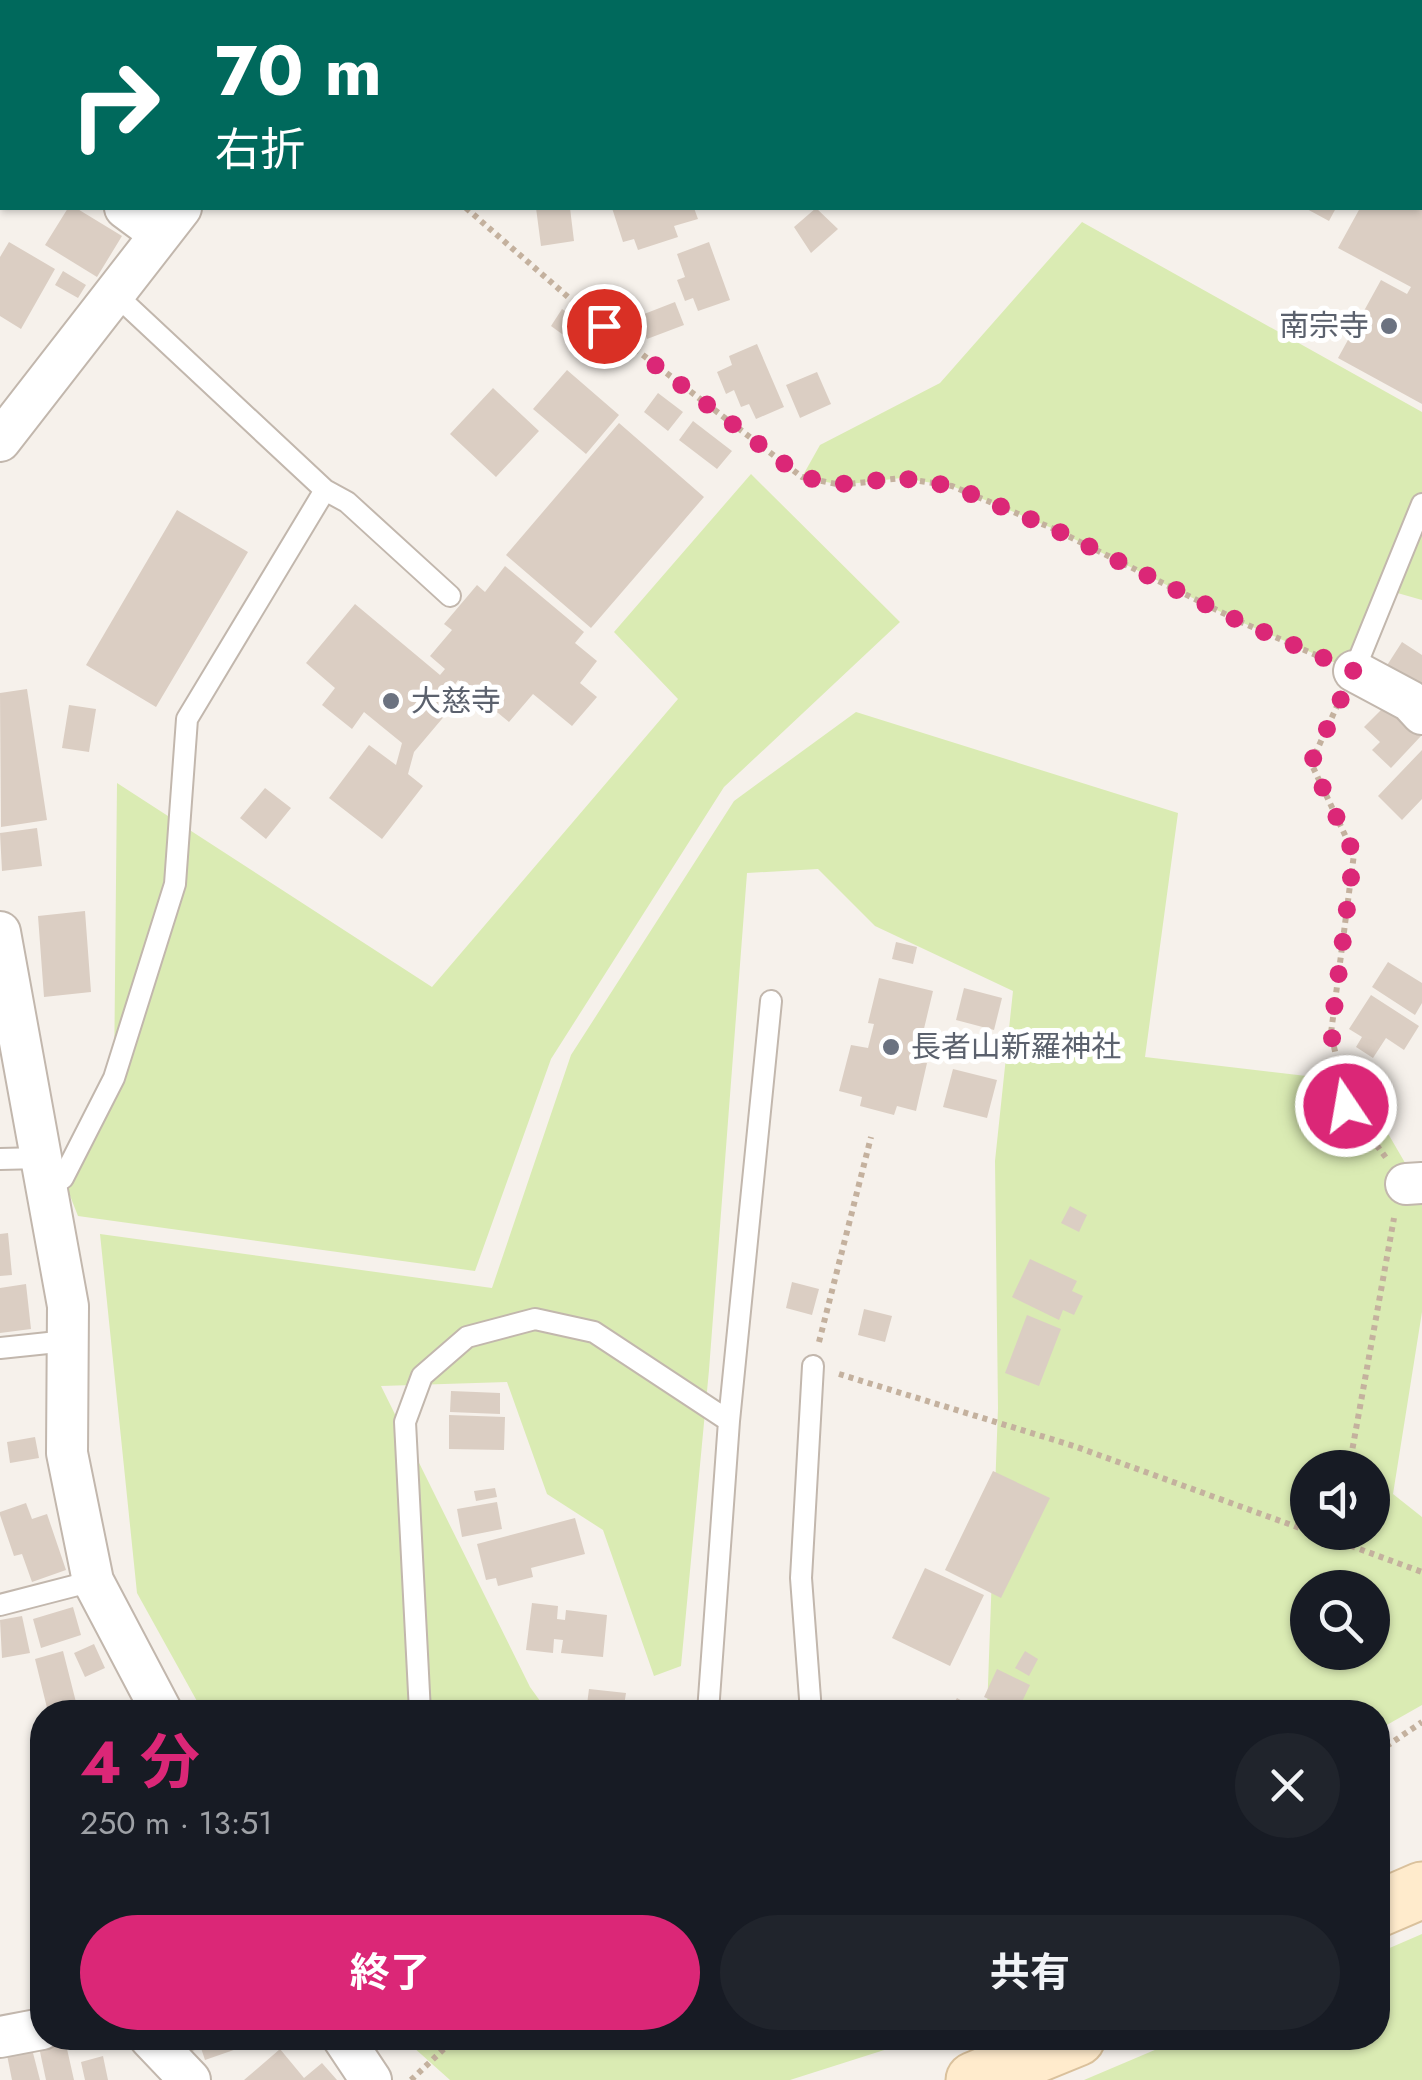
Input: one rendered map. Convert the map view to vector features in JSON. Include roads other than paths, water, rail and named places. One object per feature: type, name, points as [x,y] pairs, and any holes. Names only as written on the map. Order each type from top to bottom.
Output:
[{"type":"street","points":[[0,441],[170,221],[132,210]]},
{"type":"street","points":[[1354,671],[1410,701],[1422,714]]},
{"type":"street","points":[[0,932],[6,994],[68,1306],[67,1453],[93,1580],[156,1700]]},
{"type":"street","points":[[1390,1904],[1422,1890]]},
{"type":"street","points":[[0,2037],[30,2031]]},
{"type":"street","points":[[161,2050],[190,2080]]},
{"type":"street","points":[[351,2050],[371,2080]]},
{"type":"street","points":[[992,2076],[1050,2050]]},
{"type":"lane","points":[[114,293],[325,490],[346,502],[450,596]]},
{"type":"lane","points":[[0,1159],[62,1178],[114,1078],[176,884],[188,720],[325,490]]},
{"type":"lane","points":[[1354,671],[1422,504]]},
{"type":"lane","points":[[709,1700],[729,1421],[771,1000]]},
{"type":"lane","points":[[419,1700],[404,1422],[422,1376],[467,1338],[535,1319],[594,1332],[729,1421]]},
{"type":"lane","points":[[0,1348],[67,1341]]},
{"type":"lane","points":[[810,1700],[801,1578],[813,1366]]},
{"type":"lane","points":[[0,1605],[93,1580]]},
{"type":"place","name":"南宗寺","points":[[1389,326]]},
{"type":"place","name":"大慈寺","points":[[391,701]]},
{"type":"place","name":"長者山新羅神社","points":[[891,1047]]}]
